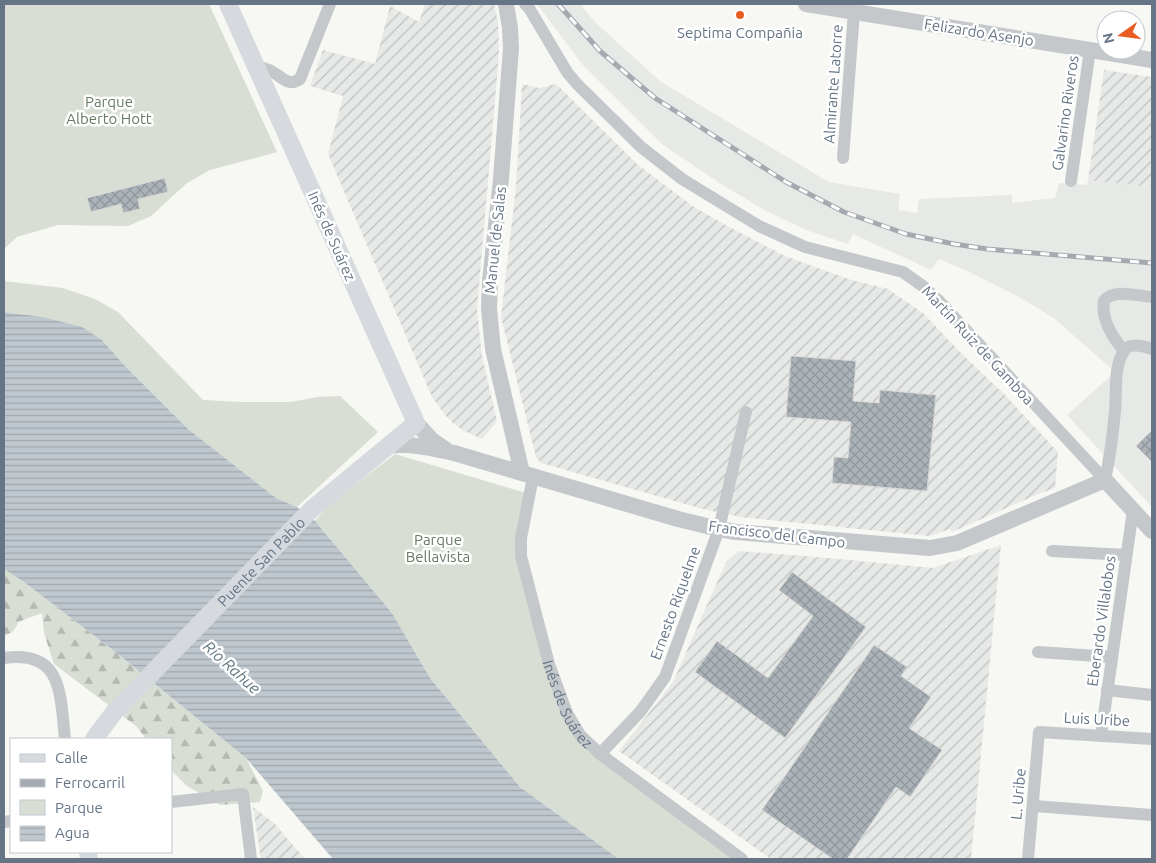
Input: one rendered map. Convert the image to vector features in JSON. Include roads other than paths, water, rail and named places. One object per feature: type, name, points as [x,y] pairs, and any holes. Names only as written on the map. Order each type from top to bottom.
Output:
[{"type":"main road","name":"Inés de Suárez","points":[[228,4],[416,423]]},
{"type":"main road","name":"Puente San Pablo","points":[[95,738],[115,711],[312,509],[416,423]]},
{"type":"street","points":[[257,67],[268,69],[288,82],[300,79],[330,4]]},
{"type":"street","name":"Manuel de Salas","points":[[506,4],[510,28],[510,48],[489,309],[493,349],[527,475]]},
{"type":"street","name":"Martín Ruiz de Gamboa","points":[[525,4],[572,78],[641,147],[682,179],[776,234],[818,251],[896,270],[913,278],[940,302],[1152,531]]},
{"type":"street","name":"Felizardo Asenjo","points":[[806,4],[1152,60]]},
{"type":"street","name":"Almirante Latorre","points":[[843,158],[854,12]]},
{"type":"street","name":"Galvarino Riveros","points":[[1071,181],[1090,50]]},
{"type":"street","points":[[1124,350],[1114,340],[1110,331],[1104,312],[1104,301],[1108,296],[1115,294],[1152,297]]},
{"type":"street","points":[[1105,480],[1114,424],[1117,374],[1124,350],[1128,347],[1136,346],[1152,349]]},
{"type":"street","name":"Ernesto Riquelme","points":[[600,754],[640,712],[665,677],[719,529],[746,412]]},
{"type":"street","name":"Inés de Suárez","points":[[416,423],[432,440],[454,453]]},
{"type":"street","name":"Francisco del Campo","points":[[387,446],[400,444],[419,445],[454,453],[719,529],[930,548],[957,542],[1105,480]]},
{"type":"street","name":"Inés de Suárez","points":[[527,475],[520,538],[522,556],[549,664],[567,713],[580,736],[600,754],[742,859]]},
{"type":"street","name":"Eberardo Villalobos","points":[[1101,736],[1133,510]]},
{"type":"street","points":[[1052,551],[1126,555]]},
{"type":"street","points":[[1038,652],[1112,657]]},
{"type":"street","points":[[4,658],[21,656],[40,661],[55,676],[65,738]]},
{"type":"street","points":[[1107,690],[1152,695]]},
{"type":"street","name":"Luis Uribe","points":[[1040,732],[1152,738]]},
{"type":"street","name":"L. Uribe","points":[[1028,859],[1040,732]]},
{"type":"street","points":[[172,802],[243,794],[251,859]]},
{"type":"street","points":[[1034,806],[1152,815]]},
{"type":"water","name":"Río Rahue","points":[[4,312],[43,317],[82,327],[102,340],[124,365],[188,429],[276,498],[297,507],[315,521],[392,613],[430,678],[520,787],[619,859],[333,859],[246,758],[118,654],[24,582],[4,569]]},
{"type":"railway","points":[[558,4],[600,51],[655,98],[786,182],[844,212],[906,234],[954,244],[987,249],[1152,263]]},
{"type":"place","name":"Septima Compañia","points":[[740,15]]},
{"type":"park label","name":"Parque Alberto Hott","points":[[109,110]]},
{"type":"park label","name":"Parque Bellavista","points":[[438,548]]}]
